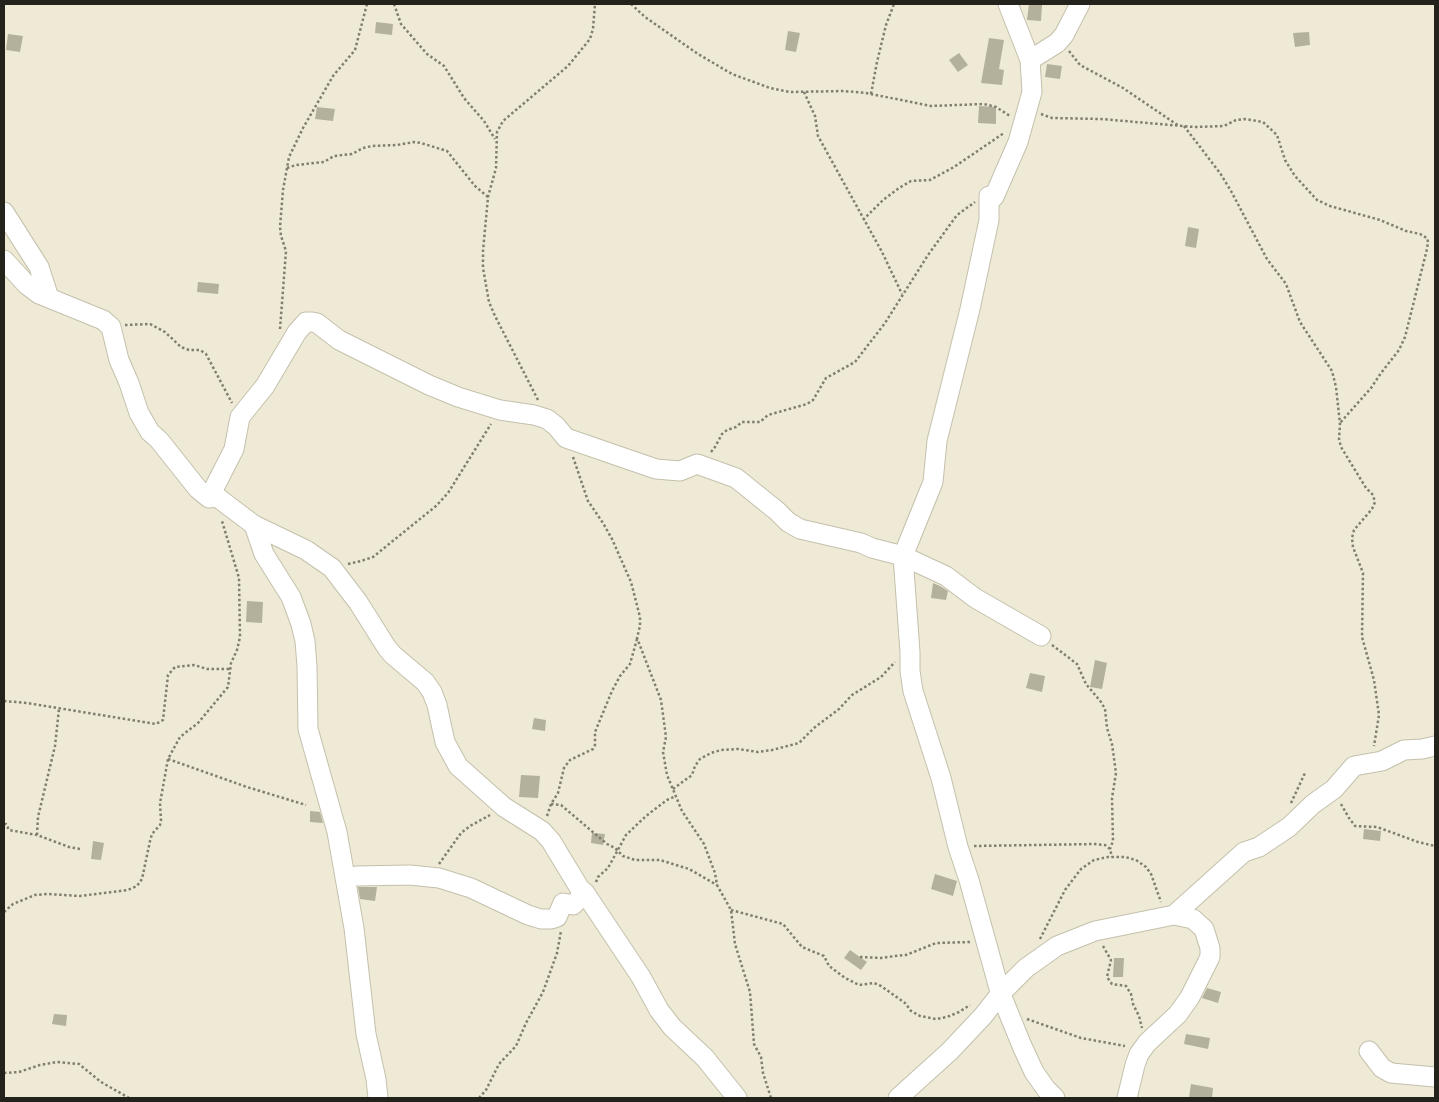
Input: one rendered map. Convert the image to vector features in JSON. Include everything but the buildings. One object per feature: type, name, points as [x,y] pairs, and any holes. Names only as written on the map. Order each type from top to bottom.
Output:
[{"type":"street","points":[[1008,4],[1030,60],[1032,92],[1018,142],[994,198],[989,196],[989,220],[970,309],[937,441],[933,482],[903,556],[910,671],[913,691],[941,778],[958,847],[1008,1013],[1034,1072],[1055,1098]]},
{"type":"street","points":[[1030,60],[1057,43],[1064,36],[1080,4]]},
{"type":"street","points":[[4,212],[39,267],[49,298]]},
{"type":"street","points":[[4,260],[27,285],[39,294],[103,320],[111,327],[118,360],[129,383],[144,424],[198,489],[254,525],[306,550],[332,568],[358,602],[387,648],[425,682],[432,692],[437,705],[445,742],[458,766],[504,807],[542,831],[561,855],[580,890],[585,893],[641,977],[659,1010],[672,1027],[705,1058],[737,1098]]},
{"type":"street","points":[[213,497],[234,449],[240,417],[270,379],[297,332],[306,322],[312,322],[317,323],[339,340],[429,385],[458,397],[500,410],[548,419],[566,438],[656,469],[680,471],[697,464],[736,478],[777,510],[788,522],[800,529],[861,543],[872,548],[903,556],[946,576],[975,598],[1041,636]]},
{"type":"street","points":[[254,525],[264,554],[291,597],[305,641],[308,729],[331,807],[345,878],[354,928],[366,1034],[376,1079],[378,1098]]},
{"type":"street","points":[[1174,915],[1244,852],[1259,847],[1290,827],[1312,804],[1334,789],[1354,766],[1382,761],[1404,750],[1435,746]]},
{"type":"street","points":[[345,878],[356,876],[424,875],[439,878],[471,888],[528,915],[541,919],[551,919],[557,916],[563,904],[573,904],[585,893]]},
{"type":"street","points":[[898,1098],[950,1051],[983,1016],[1001,992],[1026,968],[1057,946],[1095,931],[1174,915],[1193,919],[1204,929],[1210,948],[1210,957],[1190,997],[1178,1014],[1146,1044],[1135,1065],[1127,1098]]},
{"type":"street","points":[[1369,1051],[1382,1068],[1391,1073],[1435,1076]]},
{"type":"path","points":[[280,337],[286,251],[280,227],[286,168],[289,157],[303,128],[328,83],[354,50],[367,4]]},
{"type":"path","points":[[394,4],[401,24],[427,54],[444,66],[464,98],[484,121],[496,140]]},
{"type":"path","points":[[548,419],[495,316],[490,302],[483,268],[488,198],[496,168],[497,132],[503,120],[568,66],[590,39],[593,29],[595,4]]},
{"type":"path","points":[[631,4],[658,27],[732,74],[770,88],[790,92],[844,91],[871,94],[931,106],[984,104],[996,107],[1007,114],[1012,118],[1010,123]]},
{"type":"path","points":[[871,94],[886,25],[894,4]]},
{"type":"path","points":[[1064,36],[1070,54],[1080,65],[1123,88],[1179,126]]},
{"type":"path","points":[[804,92],[815,116],[818,136],[882,252],[902,295]]},
{"type":"path","points":[[1027,111],[1052,118],[1101,119],[1179,126],[1214,127],[1245,119],[1263,122],[1277,135],[1285,160],[1295,176],[1317,200],[1330,206],[1380,220],[1427,238],[1427,249],[1405,337],[1399,350],[1371,388],[1340,424]]},
{"type":"path","points":[[1184,126],[1220,173],[1231,191],[1267,259],[1286,284],[1300,322],[1329,366],[1336,387],[1341,447],[1366,488],[1373,495],[1375,502],[1372,509],[1354,530],[1352,538],[1353,547],[1363,573],[1362,637],[1374,680],[1379,715],[1374,745],[1366,759],[1354,766]]},
{"type":"path","points":[[864,220],[883,200],[899,188],[911,181],[930,180],[940,175],[992,142],[1008,128]]},
{"type":"path","points":[[286,168],[296,164],[324,162],[334,156],[352,154],[372,146],[422,143],[447,151],[475,186],[488,198]]},
{"type":"path","points":[[697,464],[712,450],[719,438],[727,430],[736,427],[744,421],[760,422],[768,415],[798,407],[813,400],[826,378],[854,362],[885,323],[928,255],[957,215],[972,203],[989,196]]},
{"type":"path","points":[[111,327],[129,324],[150,324],[165,332],[182,347],[189,350],[200,350],[206,354],[240,417]]},
{"type":"path","points":[[332,568],[373,557],[436,506],[448,493],[500,410]]},
{"type":"path","points":[[542,831],[551,804],[558,792],[564,768],[570,760],[593,749],[595,745],[595,732],[612,691],[620,676],[630,664],[640,626],[640,617],[631,582],[612,539],[588,501],[566,438]]},
{"type":"path","points":[[4,912],[14,904],[35,895],[80,896],[128,890],[137,886],[142,879],[152,834],[160,825],[160,802],[168,759],[180,736],[198,724],[228,687],[230,670],[240,637],[239,578],[213,497]]},
{"type":"path","points":[[1041,636],[1077,664],[1086,684],[1102,702],[1105,709],[1106,728],[1112,744],[1116,773],[1112,798],[1113,841],[1110,849],[1112,857]]},
{"type":"path","points":[[637,638],[661,700],[666,737],[663,752],[667,775],[682,811],[704,844],[710,857],[717,884],[731,910],[735,944],[750,992],[754,1044],[761,1057],[763,1073],[771,1098]]},
{"type":"path","points":[[673,789],[692,775],[700,759],[711,753],[721,750],[738,749],[758,752],[799,743],[814,728],[839,709],[852,695],[881,677],[893,664],[910,652]]},
{"type":"path","points":[[4,701],[28,703],[156,724],[162,720],[168,675],[175,667],[194,665],[207,669],[230,670]]},
{"type":"path","points":[[37,835],[38,817],[55,746],[59,709]]},
{"type":"path","points":[[168,759],[247,787],[306,805]]},
{"type":"path","points":[[1334,789],[1343,810],[1355,826],[1377,827],[1435,846]]},
{"type":"path","points":[[585,893],[594,888],[598,877],[608,868],[626,834],[667,800],[676,796]]},
{"type":"path","points":[[551,804],[561,805],[623,856],[635,860],[660,860],[689,868],[717,884]]},
{"type":"path","points":[[424,875],[436,869],[453,844],[470,826],[504,807]]},
{"type":"path","points":[[4,824],[10,830],[37,835],[69,847],[80,849]]},
{"type":"path","points":[[958,847],[1005,844],[1095,844],[1105,845],[1110,849]]},
{"type":"path","points":[[1037,944],[1073,878],[1081,869],[1094,860],[1125,857],[1136,860],[1146,867],[1157,887],[1165,913],[1174,915]]},
{"type":"path","points":[[731,910],[783,924],[802,947],[824,956],[829,966],[845,978],[859,985],[874,983],[881,986],[911,1012],[920,1016],[936,1019],[947,1017],[973,1003]]},
{"type":"path","points":[[479,1098],[486,1090],[499,1064],[516,1046],[526,1023],[544,992],[557,953],[561,930]]},
{"type":"path","points":[[1008,1013],[1081,1038],[1130,1047],[1146,1044],[1131,994],[1126,986],[1112,984],[1107,977],[1111,960],[1095,931]]},
{"type":"path","points":[[860,957],[881,958],[906,955],[920,948],[942,942],[978,944]]},
{"type":"path","points":[[4,1073],[19,1072],[57,1062],[79,1064],[101,1082],[129,1098]]}]
